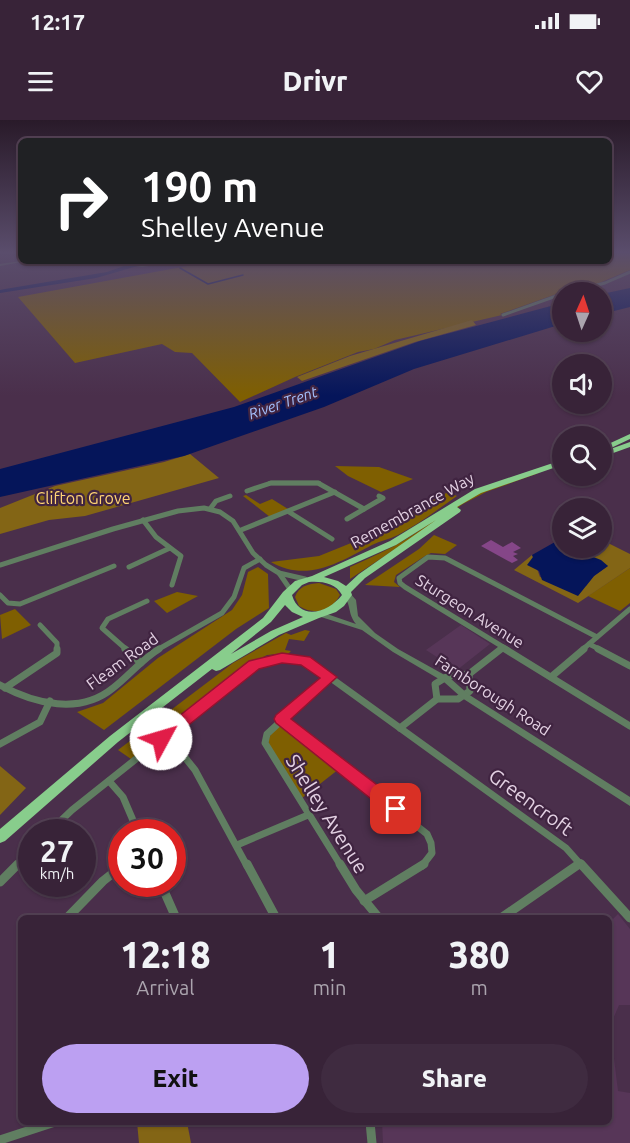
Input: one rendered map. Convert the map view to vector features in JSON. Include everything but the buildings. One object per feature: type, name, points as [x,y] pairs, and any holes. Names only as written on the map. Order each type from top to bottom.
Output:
[{"type":"highway","points":[[612,447],[630,437]]},
{"type":"highway","points":[[612,449],[630,445]]},
{"type":"highway","name":"Remembrance Way","points":[[289,592],[309,579],[393,543],[478,491],[552,465]]},
{"type":"highway","name":"Remembrance Way","points":[[320,615],[338,608],[362,576],[462,507],[504,486],[552,471]]},
{"type":"highway","points":[[309,579],[331,582],[347,593]]},
{"type":"highway","points":[[289,592],[293,608],[300,612],[320,615]]},
{"type":"highway","points":[[2,837],[114,739],[267,620],[280,608],[289,592]]},
{"type":"highway","points":[[183,687],[275,633],[320,615]]},
{"type":"street","points":[[504,314],[542,301]]},
{"type":"street","points":[[250,488],[271,483],[315,483],[364,509]]},
{"type":"street","points":[[241,530],[335,492]]},
{"type":"street","points":[[349,516],[383,498],[379,496]]},
{"type":"street","points":[[210,509],[216,501],[228,498]]},
{"type":"street","points":[[0,565],[143,520],[185,509],[210,509],[228,516],[241,530],[260,559],[279,573],[309,579]]},
{"type":"street","points":[[289,512],[327,538]]},
{"type":"street","points":[[143,520],[153,534],[182,558],[172,585]]},
{"type":"street","points":[[129,567],[135,561],[170,548]]},
{"type":"street","name":"Sturgeon Avenue","points":[[597,637],[441,557],[428,557],[400,576],[400,581],[405,587],[630,726]]},
{"type":"street","name":"Fleam Road","points":[[2,686],[30,697],[51,701],[74,704],[94,700],[105,694],[159,649],[224,611],[236,596],[244,568],[260,559]]},
{"type":"street","points":[[0,595],[8,603],[20,604],[104,568],[114,566]]},
{"type":"street","points":[[279,573],[289,592]]},
{"type":"street","points":[[166,576],[175,577]]},
{"type":"street","name":"Farnborough Road","points":[[347,593],[352,600],[354,617],[371,633],[444,678],[462,696],[475,702],[630,802]]},
{"type":"street","points":[[141,663],[102,627],[108,619],[147,601]]},
{"type":"street","points":[[551,677],[629,610]]},
{"type":"street","name":"Farnborough Road","points":[[320,615],[371,633]]},
{"type":"street","points":[[2,686],[57,653],[58,646],[44,626]]},
{"type":"street","points":[[590,644],[630,666]]},
{"type":"street","points":[[437,699],[435,684],[448,676],[469,674],[503,647]]},
{"type":"street","name":"Greencroft","points":[[64,819],[237,678],[263,661],[298,659],[310,663],[543,831],[581,862],[630,918]]},
{"type":"street","points":[[400,728],[437,699],[458,699],[470,690],[469,674]]},
{"type":"street","name":"Shelley Avenue","points":[[329,677],[281,719],[267,734],[265,743],[364,901],[376,915]]},
{"type":"street","points":[[2,746],[40,722],[51,701]]},
{"type":"street","points":[[281,719],[427,834],[431,840],[432,854],[424,864],[364,901]]},
{"type":"street","points":[[161,739],[183,755],[195,770],[274,915]]},
{"type":"street","points":[[109,781],[123,797],[132,819]]},
{"type":"street","points":[[237,845],[308,814]]},
{"type":"street","points":[[505,915],[581,862]]},
{"type":"street","points":[[0,882],[18,864]]},
{"type":"street","points":[[70,915],[108,876]]},
{"type":"street","points":[[167,897],[175,915]]},
{"type":"street","points":[[0,1140],[36,1125]]},
{"type":"street","points":[[370,1125],[372,1143]]},
{"type":"shaded area","points":[[21,301],[537,301],[500,314],[502,315],[395,340],[374,349],[358,352],[240,402],[192,353],[175,352],[162,344],[75,363]]},
{"type":"shaded area","points":[[335,466],[379,467],[413,479],[381,492],[348,476]]},
{"type":"shaded area","points":[[539,473],[486,492],[463,504],[350,579],[350,567],[401,542],[470,498],[503,482]]},
{"type":"shaded area","points":[[448,492],[457,496],[413,526],[398,535],[323,568],[297,571],[271,562],[319,556],[361,539]]},
{"type":"shaded area","points":[[246,495],[260,504],[272,499],[288,509],[270,517],[243,496]]},
{"type":"shaded area","points":[[434,535],[457,545],[445,554],[431,553],[396,575],[394,582],[400,587],[365,585],[419,549]]},
{"type":"shaded area","points":[[258,567],[268,574],[269,608],[236,629],[104,730],[77,712],[103,703],[158,658],[232,610],[242,595],[248,572]]},
{"type":"shaded area","points":[[630,568],[630,603],[620,611],[588,596]]},
{"type":"shaded area","points":[[319,583],[336,589],[340,595],[332,605],[317,611],[299,606],[295,597],[299,590]]},
{"type":"shaded area","points":[[177,592],[198,596],[167,613],[154,601]]},
{"type":"shaded area","points":[[15,609],[31,625],[2,639],[0,615]]},
{"type":"shaded area","points":[[461,625],[490,644],[457,670],[426,650]]},
{"type":"shaded area","points":[[305,630],[310,631],[304,641],[289,639],[285,650],[291,651],[289,653],[267,655],[246,666],[131,759],[118,750],[233,663],[286,633],[291,635]]},
{"type":"shaded area","points":[[282,724],[339,769],[302,798],[269,747],[270,736]]},
{"type":"shaded area","points":[[618,914],[630,929],[630,1005],[619,1005],[612,1021],[612,920]]},
{"type":"shaded area","points":[[612,1042],[618,1091],[630,1093],[630,1143],[383,1143],[382,1125],[612,1125]]},
{"type":"green space","points":[[472,320],[476,325],[415,342],[302,381],[297,377],[350,356]]},
{"type":"green space","name":"Clifton Grove","points":[[190,454],[219,478],[85,516],[49,520],[0,534],[0,508],[55,486]]},
{"type":"green space","points":[[612,545],[630,554],[630,568],[578,603],[514,570],[532,555],[540,577],[586,586],[594,576],[608,566],[593,558],[612,558]]},
{"type":"green space","points":[[0,766],[26,788],[0,815]]},
{"type":"green space","points":[[137,1125],[188,1125],[191,1143],[139,1143]]},
{"type":"water","points":[[612,301],[630,301],[630,307],[612,312]]},
{"type":"water","name":"River Trent","points":[[552,306],[552,327],[414,369],[324,407],[184,456],[0,497],[0,469],[234,407],[420,341]]},
{"type":"water","points":[[552,544],[552,558],[596,558],[608,566],[594,576],[578,596],[542,580],[539,571],[527,565],[532,555]]},
{"type":"route","points":[[161,739],[254,665],[282,658],[304,660],[329,677],[281,719],[396,809]]}]
